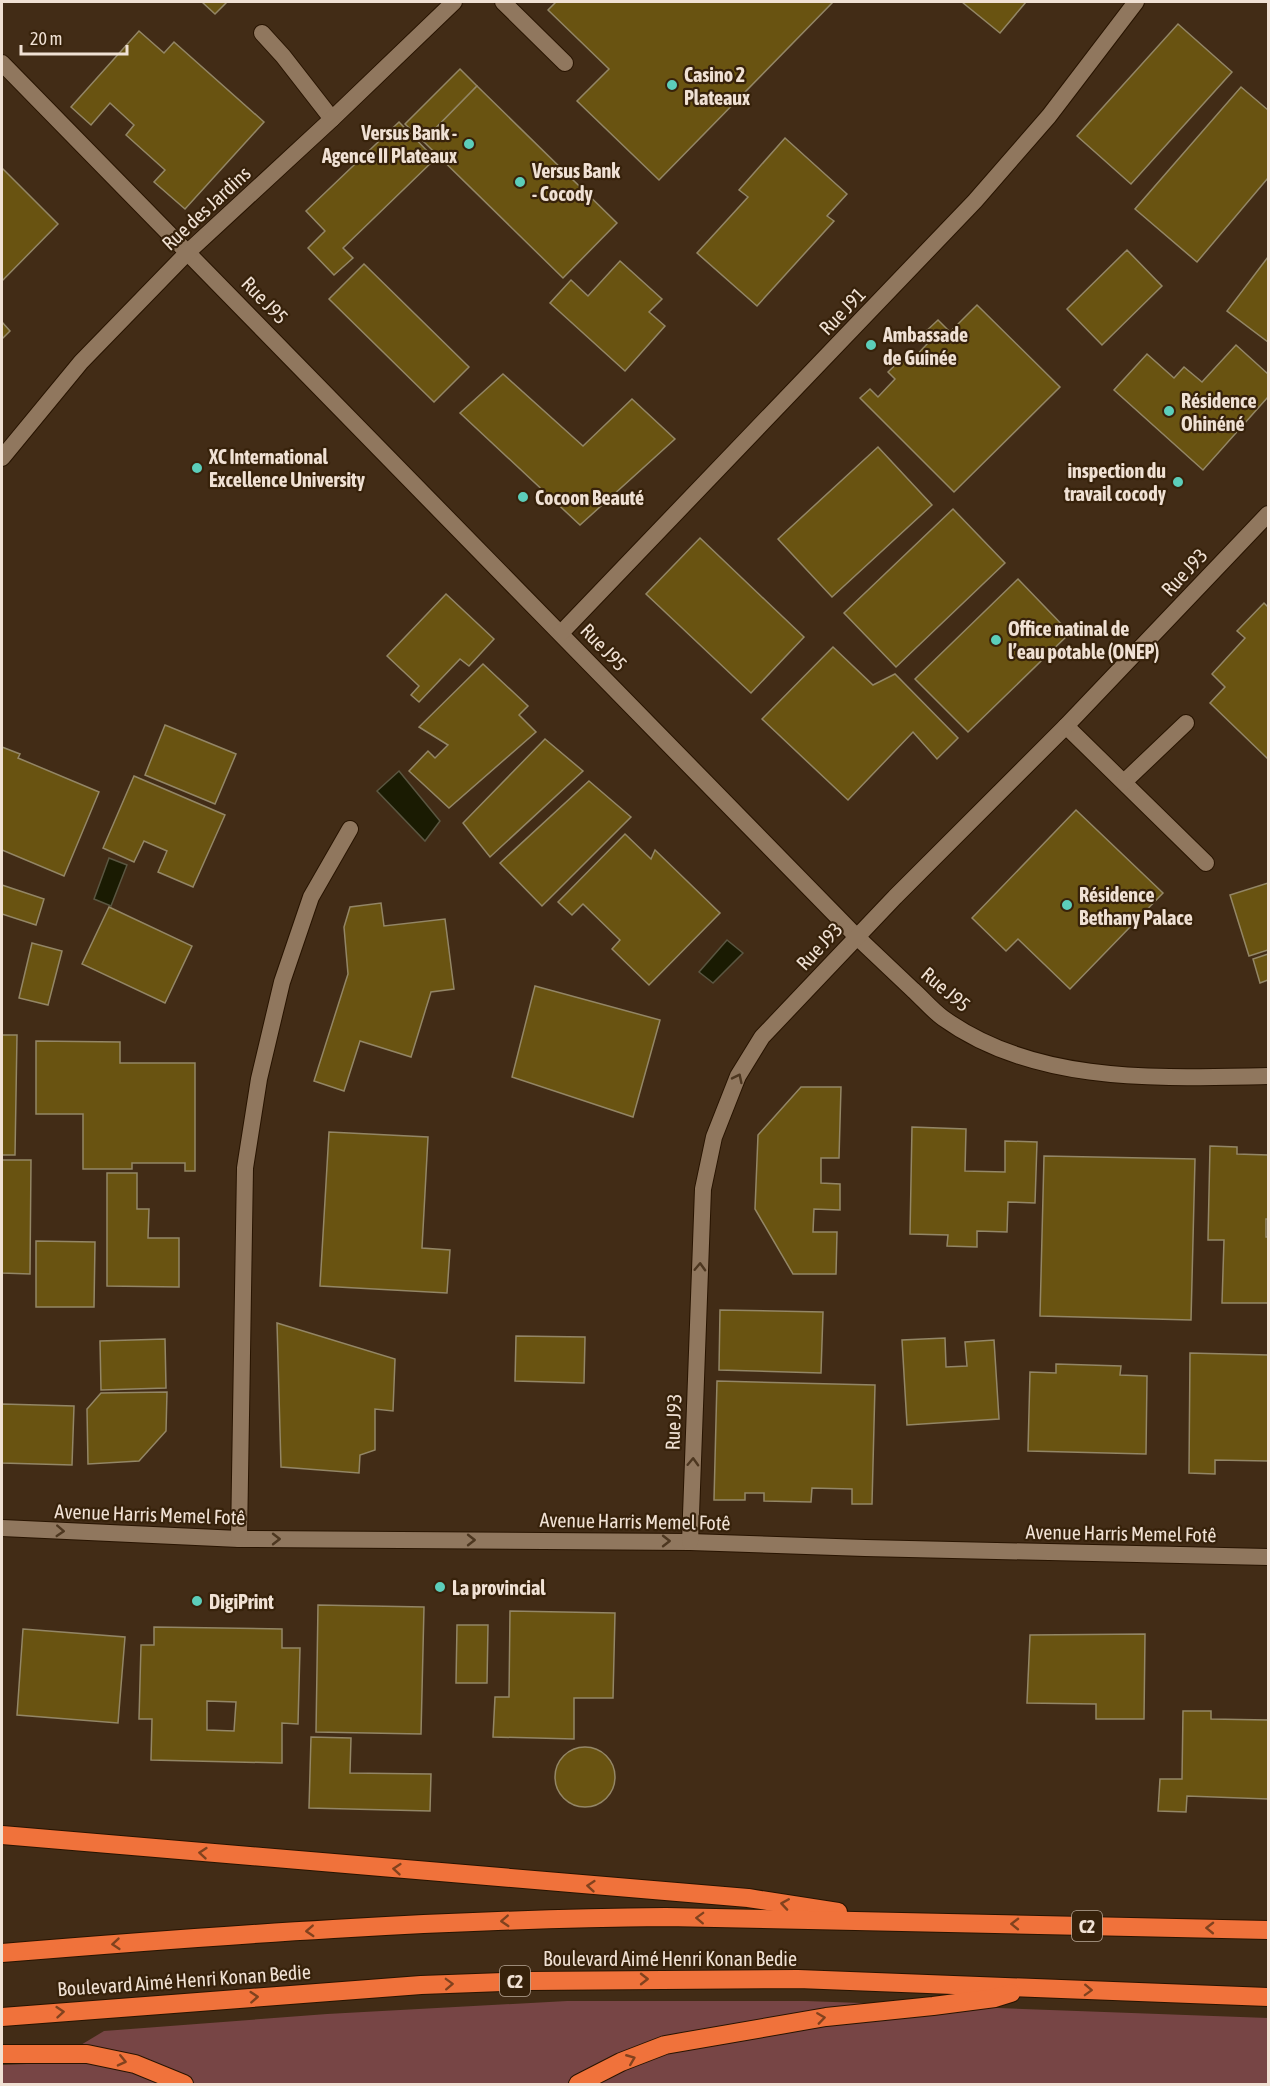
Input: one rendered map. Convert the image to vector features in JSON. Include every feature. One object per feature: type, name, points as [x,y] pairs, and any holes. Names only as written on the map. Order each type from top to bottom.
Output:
[{"type":"highway","points":[[2,1835],[748,1898],[905,1922]]},
{"type":"highway","name":"Boulevard Aimé Henri Konan Bedie","points":[[2,1953],[164,1940],[572,1918],[666,1917],[1269,1929]]},
{"type":"highway","name":"Boulevard Aimé Henri Konan Bedie","points":[[2,2017],[421,1984],[515,1981],[798,1979],[1269,1997]]},
{"type":"highway","points":[[578,2085],[621,2062],[665,2045],[826,2017],[995,1998],[1030,1988]]},
{"type":"highway","points":[[2,2054],[87,2054],[135,2064],[184,2085]]},
{"type":"street","name":"Rue des Jardins","points":[[2,458],[81,362],[188,252],[454,2]]},
{"type":"street","points":[[503,2],[565,63]]},
{"type":"street","name":"Rue J91","points":[[561,633],[975,201],[1048,116],[1136,2]]},
{"type":"street","points":[[262,33],[284,56],[332,119]]},
{"type":"street","name":"Rue J95","points":[[2,63],[857,937],[942,1017],[971,1036],[1003,1052],[1032,1061],[1108,1073],[1163,1076],[1269,1076]]},
{"type":"street","name":"Rue J93","points":[[690,1542],[703,1189],[714,1137],[738,1076],[762,1037],[857,937],[1066,726],[1269,514]]},
{"type":"street","points":[[1124,782],[1186,723]]},
{"type":"street","points":[[1066,726],[1206,863]]},
{"type":"street","points":[[238,1539],[247,1157],[259,1079],[282,982],[311,897],[350,829]]},
{"type":"street","name":"Avenue Harris Memel Fotê","points":[[2,1528],[238,1539],[690,1542],[1269,1557]]},
{"type":"shaded area","points":[[399,771],[440,821],[425,841],[377,791]]},
{"type":"shaded area","points":[[109,858],[127,865],[111,906],[94,899]]},
{"type":"shaded area","points":[[727,940],[743,953],[713,983],[699,972]]},
{"type":"shaded area","points":[[567,2001],[806,2001],[1268,2018],[1268,2084],[2,2084],[2,2065],[51,2063],[104,2031],[327,2014]]},
{"type":"building","points":[[202,2],[227,2],[215,14]]},
{"type":"building","name":"Casino 2 Plateaux","points":[[556,2],[833,2],[659,180],[577,101],[609,69],[548,10]]},
{"type":"building","points":[[962,2],[1026,2],[1000,33]]},
{"type":"building","points":[[1178,24],[1232,72],[1131,184],[1077,136]]},
{"type":"building","points":[[139,31],[164,53],[174,42],[264,122],[185,209],[154,182],[165,170],[126,135],[134,125],[110,103],[91,125],[71,107]]},
{"type":"building","points":[[460,69],[477,86],[423,141],[405,124]]},
{"type":"building","name":"Versus Bank - Cocody","points":[[477,86],[617,223],[563,278],[423,141]]},
{"type":"building","points":[[1241,87],[1268,110],[1268,178],[1197,262],[1135,209]]},
{"type":"building","points":[[399,122],[435,159],[343,248],[353,258],[334,275],[308,248],[325,231],[306,211]]},
{"type":"building","points":[[785,138],[847,194],[827,216],[834,221],[757,306],[697,253],[748,197],[739,190]]},
{"type":"building","points":[[2,168],[58,224],[2,281]]},
{"type":"building","points":[[1127,250],[1162,286],[1102,345],[1067,309]]},
{"type":"building","points":[[1268,257],[1268,342],[1227,311]]},
{"type":"building","points":[[620,261],[662,299],[649,312],[665,326],[625,371],[550,303],[571,280],[588,296]]},
{"type":"building","points":[[364,264],[469,367],[434,402],[329,299]]},
{"type":"building","points":[[977,305],[1060,387],[954,492],[860,398],[870,389],[878,397],[895,379],[888,372],[904,357],[910,362],[928,343],[921,336],[938,320],[950,332]]},
{"type":"building","points":[[2,322],[10,331],[2,339]]},
{"type":"building","points":[[1236,345],[1268,374],[1268,397],[1203,470],[1114,390],[1147,354],[1174,378],[1184,367],[1202,382]]},
{"type":"building","points":[[503,374],[583,446],[632,399],[675,439],[580,525],[460,413]]},
{"type":"building","points":[[878,447],[932,505],[832,597],[778,539]]},
{"type":"building","points":[[953,509],[1005,563],[896,667],[844,613]]},
{"type":"building","points":[[700,538],[804,637],[751,693],[646,594]]},
{"type":"building","points":[[1018,579],[1070,633],[968,732],[915,679]]},
{"type":"building","points":[[446,594],[494,639],[469,666],[460,659],[419,702],[411,695],[419,686],[387,656]]},
{"type":"building","points":[[1264,603],[1268,607],[1268,759],[1210,703],[1225,687],[1212,674],[1245,638],[1237,631]]},
{"type":"building","points":[[833,647],[873,685],[895,674],[958,738],[937,759],[913,732],[848,800],[762,719]]},
{"type":"building","points":[[483,664],[528,706],[519,715],[536,732],[449,808],[409,771],[428,751],[435,758],[448,745],[419,727]]},
{"type":"building","points":[[165,725],[236,754],[215,804],[145,775]]},
{"type":"building","points":[[545,739],[583,771],[490,857],[463,823]]},
{"type":"building","points":[[2,747],[20,754],[18,758],[99,792],[64,876],[2,850]]},
{"type":"building","points":[[134,776],[225,815],[193,887],[158,872],[167,851],[144,841],[134,862],[103,848]]},
{"type":"building","points":[[589,781],[631,817],[542,906],[500,863]]},
{"type":"building","name":"Résidence Bethany Palace","points":[[1076,810],[1163,893],[1070,989],[1018,939],[1006,951],[972,918]]},
{"type":"building","points":[[625,834],[651,859],[655,850],[720,913],[649,985],[612,949],[620,940],[583,904],[572,915],[558,902]]},
{"type":"building","points":[[1268,883],[1268,950],[1249,956],[1230,895]]},
{"type":"building","points":[[2,885],[44,899],[36,925],[2,914]]},
{"type":"building","points":[[381,903],[384,926],[445,919],[454,989],[431,992],[411,1057],[360,1041],[344,1091],[314,1081],[348,974],[344,927],[350,907]]},
{"type":"building","points":[[109,907],[192,946],[165,1003],[82,964]]},
{"type":"building","points":[[32,943],[62,951],[48,1005],[19,998]]},
{"type":"building","points":[[1268,954],[1268,980],[1260,983],[1253,959]]},
{"type":"building","points":[[535,986],[660,1020],[633,1117],[512,1077]]},
{"type":"building","points":[[2,1035],[17,1035],[15,1155],[2,1155]]},
{"type":"building","points":[[36,1041],[120,1042],[120,1063],[195,1063],[195,1171],[185,1171],[185,1163],[132,1163],[132,1169],[83,1169],[83,1114],[36,1114]]},
{"type":"building","points":[[801,1087],[841,1087],[839,1158],[821,1158],[821,1183],[840,1184],[840,1210],[814,1209],[813,1232],[837,1232],[836,1274],[793,1274],[755,1209],[758,1135]]},
{"type":"building","points":[[912,1127],[966,1129],[965,1171],[1005,1172],[1005,1141],[1037,1142],[1035,1203],[1008,1202],[1007,1232],[977,1231],[977,1247],[947,1246],[948,1235],[910,1234]]},
{"type":"building","points":[[329,1132],[428,1137],[422,1248],[450,1250],[447,1293],[320,1286]]},
{"type":"building","points":[[1210,1146],[1237,1147],[1237,1154],[1268,1155],[1266,1237],[1268,1237],[1268,1303],[1222,1303],[1224,1240],[1208,1240]]},
{"type":"building","points":[[1044,1156],[1195,1159],[1191,1320],[1040,1316]]},
{"type":"building","points":[[2,1160],[31,1160],[30,1274],[2,1273]]},
{"type":"building","points":[[107,1173],[137,1173],[137,1209],[149,1209],[148,1238],[179,1238],[179,1287],[107,1286]]},
{"type":"building","points":[[36,1241],[95,1242],[94,1307],[36,1307]]},
{"type":"building","points":[[720,1310],[823,1312],[821,1373],[719,1370]]},
{"type":"building","points":[[277,1323],[395,1359],[393,1411],[375,1409],[375,1450],[360,1455],[359,1473],[281,1467]]},
{"type":"building","points":[[516,1336],[585,1337],[584,1383],[515,1381]]},
{"type":"building","points":[[945,1338],[946,1367],[967,1366],[965,1342],[994,1340],[999,1419],[907,1425],[902,1340]]},
{"type":"building","points":[[165,1339],[166,1388],[101,1390],[100,1341]]},
{"type":"building","points":[[1190,1353],[1268,1355],[1268,1461],[1215,1460],[1215,1474],[1189,1473]]},
{"type":"building","points":[[1056,1364],[1121,1366],[1120,1375],[1147,1376],[1146,1454],[1028,1451],[1030,1372],[1056,1373]]},
{"type":"building","points":[[717,1381],[875,1385],[872,1504],[852,1504],[852,1489],[812,1488],[811,1502],[764,1501],[764,1493],[745,1493],[745,1500],[714,1500]]},
{"type":"building","points":[[167,1392],[166,1431],[139,1461],[88,1464],[87,1409],[101,1393]]},
{"type":"building","points":[[2,1404],[74,1406],[72,1465],[2,1463]]},
{"type":"building","points":[[318,1605],[424,1607],[421,1734],[316,1732]]},
{"type":"building","points":[[510,1611],[615,1613],[613,1698],[574,1698],[574,1739],[493,1737],[495,1697],[509,1697]]},
{"type":"building","points":[[457,1625],[488,1625],[487,1683],[456,1683]]},
{"type":"building","points":[[154,1627],[282,1629],[282,1648],[300,1648],[298,1724],[282,1723],[282,1763],[151,1760],[152,1719],[139,1719],[141,1645],[154,1645]],"holes":[[[207,1701],[236,1702],[234,1731],[207,1730]]]},
{"type":"building","points":[[23,1629],[125,1637],[118,1723],[17,1715]]},
{"type":"building","points":[[1145,1634],[1144,1719],[1096,1719],[1096,1704],[1027,1703],[1030,1635]]},
{"type":"building","points":[[1183,1711],[1211,1711],[1211,1719],[1268,1720],[1268,1799],[1187,1796],[1186,1812],[1158,1811],[1160,1779],[1182,1779]]},
{"type":"building","points":[[311,1737],[351,1738],[350,1773],[431,1774],[430,1811],[309,1808]]},
{"type":"building","points":[[585,1747],[602,1752],[610,1760],[615,1777],[610,1794],[602,1802],[585,1807],[568,1802],[560,1794],[555,1777],[560,1760],[568,1752]]},
{"type":"place","name":"Casino 2 Plateaux","points":[[672,85]]},
{"type":"place","name":"Versus Bank - Agence II Plateaux","points":[[469,144]]},
{"type":"place","name":"Versus Bank - Cocody","points":[[520,182]]},
{"type":"place","name":"Ambassade de Guinée","points":[[871,345]]},
{"type":"place","name":"Résidence Ohinéné","points":[[1169,411]]},
{"type":"place","name":"XC International Excellence University","points":[[197,468]]},
{"type":"place","name":"inspection du travail cocody","points":[[1178,482]]},
{"type":"place","name":"Cocoon Beauté","points":[[523,497]]},
{"type":"place","name":"Office natinal de l’eau potable (ONEP)","points":[[996,640]]},
{"type":"place","name":"Résidence Bethany Palace","points":[[1067,905]]},
{"type":"place","name":"La provincial","points":[[440,1587]]},
{"type":"place","name":"DigiPrint","points":[[197,1601]]}]
